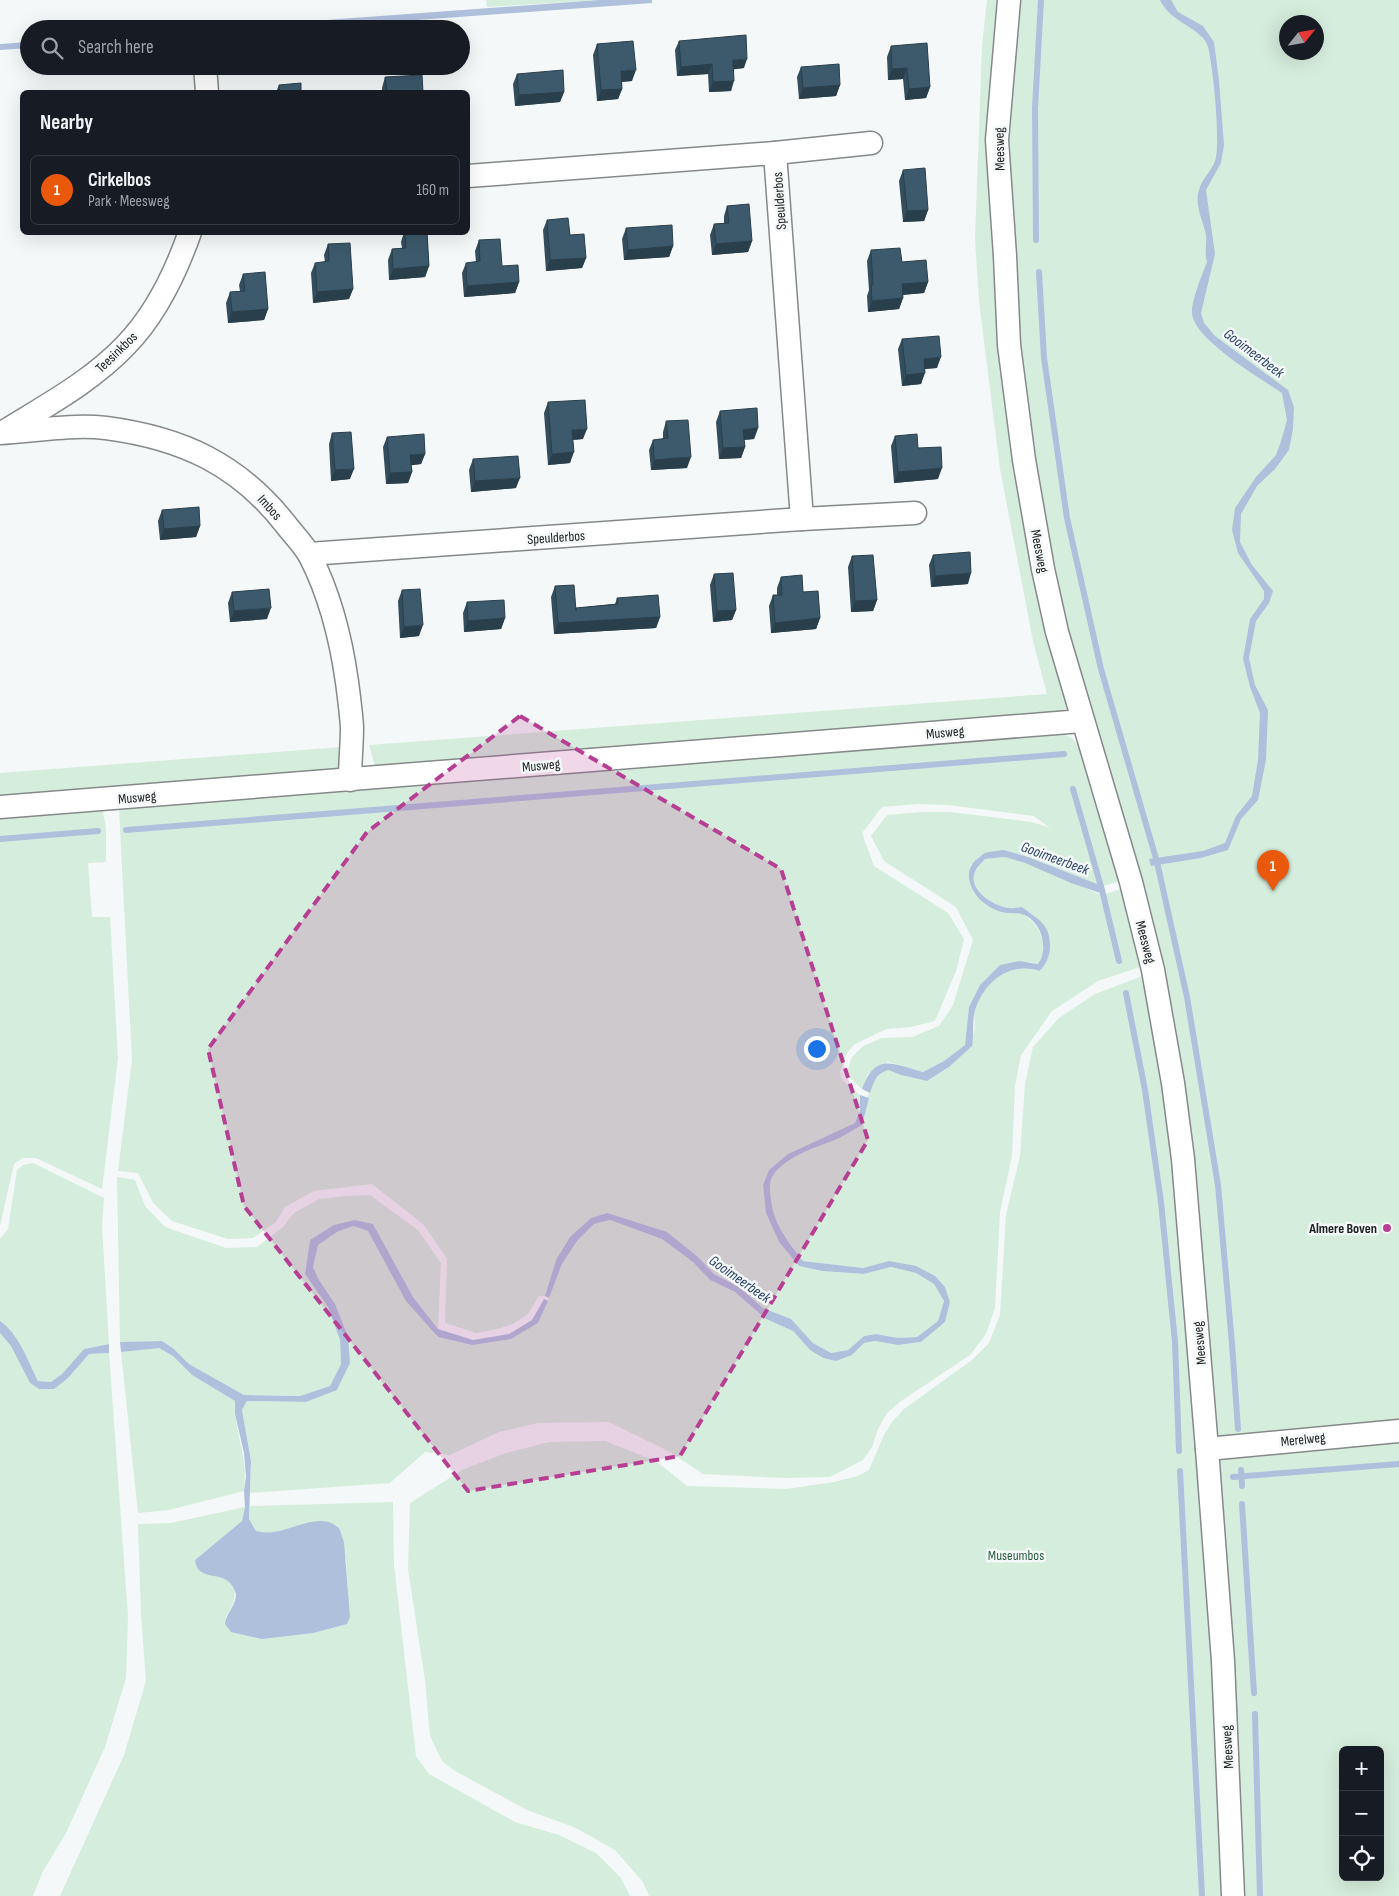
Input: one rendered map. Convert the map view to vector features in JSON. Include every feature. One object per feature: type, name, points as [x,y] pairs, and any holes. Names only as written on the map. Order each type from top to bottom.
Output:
[{"type":"street","name":"Meesweg","points":[[1009,0],[997,140],[1006,256],[1009,345],[1024,460],[1043,568],[1057,632],[1131,882],[1159,1002],[1173,1082],[1183,1159],[1208,1449],[1223,1661],[1233,1896]]},
{"type":"street","points":[[206,75],[207,90]]},
{"type":"street","name":"Speulderbos","points":[[470,176],[775,153],[871,143]]},
{"type":"street","name":"Speulderbos","points":[[775,153],[802,519]]},
{"type":"street","name":"Teesinkbos","points":[[0,434],[89,377],[126,345],[150,314],[180,262],[189,235]]},
{"type":"street","name":"Imbos","points":[[0,434],[68,428],[103,428],[134,433],[174,442],[202,454],[249,484],[278,514],[309,554],[332,609],[343,653],[352,727],[350,780]]},
{"type":"street","name":"Speulderbos","points":[[309,554],[802,519],[915,513]]},
{"type":"street","name":"Musweg","points":[[0,807],[1082,721]]},
{"type":"street","name":"Merelweg","points":[[1208,1449],[1399,1431]]},
{"type":"highlighted area","points":[[520,716],[781,869],[868,1140],[680,1456],[468,1491],[244,1206],[208,1049],[367,832]]},
{"type":"green space","points":[[486,0],[599,0],[487,7]]},
{"type":"green space","points":[[987,0],[1002,0],[998,255],[1067,698],[1066,708],[1055,717],[377,773],[369,745],[1047,694],[1033,641],[1000,469],[979,301],[975,239],[982,46]]},
{"type":"green space","points":[[1014,0],[1399,0],[1399,1896],[1245,1896],[1242,1837],[1178,1077],[1062,617],[1019,366],[1006,161]]},
{"type":"green space","points":[[1060,732],[1073,739],[1085,754],[1123,880],[1100,887],[1028,857],[1004,850],[970,865],[974,893],[1006,913],[1023,914],[1033,922],[1039,931],[1044,945],[1043,957],[1038,964],[1030,962],[1000,965],[980,985],[969,1007],[965,1045],[944,1061],[923,1072],[888,1062],[868,1074],[862,1089],[846,1074],[852,1057],[863,1046],[882,1038],[912,1037],[939,1026],[953,1005],[973,940],[956,907],[884,861],[871,836],[887,815],[922,812],[950,812],[1032,822],[1050,828],[1034,816],[948,805],[918,804],[882,807],[862,833],[874,866],[948,913],[964,939],[956,971],[935,1021],[911,1027],[886,1029],[855,1044],[847,1053],[840,1072],[842,1080],[860,1095],[860,1110],[855,1123],[788,1154],[769,1170],[763,1185],[766,1213],[779,1242],[799,1266],[822,1271],[864,1274],[891,1267],[916,1273],[935,1284],[944,1301],[938,1321],[917,1337],[898,1338],[876,1334],[864,1336],[848,1350],[831,1353],[813,1343],[791,1319],[763,1308],[739,1287],[714,1274],[698,1257],[607,1213],[591,1218],[556,1260],[545,1296],[539,1296],[528,1314],[513,1324],[476,1333],[445,1323],[447,1259],[424,1225],[372,1184],[314,1191],[285,1207],[276,1222],[253,1238],[228,1239],[172,1221],[153,1203],[138,1173],[118,1171],[132,1060],[119,809]]},
{"type":"green space","points":[[342,747],[337,776],[0,801],[0,773]]},
{"type":"green space","points":[[103,811],[106,828],[106,862],[88,863],[92,917],[110,917],[118,1058],[102,1189],[36,1158],[23,1158],[14,1164],[0,1226],[0,819]]},
{"type":"green space","points":[[1005,857],[1025,863],[1102,895],[1124,888],[1146,965],[1098,981],[1052,1011],[1021,1055],[1015,1086],[1012,1156],[1000,1212],[995,1308],[986,1334],[970,1355],[901,1401],[887,1413],[878,1429],[872,1447],[863,1460],[830,1477],[785,1478],[703,1474],[668,1451],[609,1422],[538,1423],[499,1432],[450,1455],[425,1452],[390,1483],[250,1493],[251,1461],[242,1410],[247,1401],[306,1402],[337,1390],[350,1363],[335,1304],[313,1267],[318,1245],[337,1232],[353,1226],[368,1231],[437,1337],[471,1345],[511,1339],[538,1323],[562,1264],[577,1241],[594,1224],[610,1220],[664,1240],[693,1262],[710,1280],[735,1292],[766,1319],[793,1331],[810,1350],[823,1358],[836,1361],[852,1355],[864,1343],[875,1341],[898,1345],[921,1342],[945,1322],[950,1302],[935,1277],[890,1261],[863,1268],[803,1261],[786,1240],[774,1214],[770,1197],[771,1180],[774,1174],[786,1162],[794,1157],[838,1138],[862,1125],[869,1093],[872,1085],[881,1074],[888,1070],[927,1081],[945,1070],[965,1047],[974,1032],[975,1015],[979,1002],[990,984],[1007,972],[1017,969],[1038,971],[1042,968],[1048,959],[1050,943],[1022,907],[1004,907],[990,901],[975,885],[976,870],[985,859]]},
{"type":"green space","name":"Museumbos","points":[[1148,974],[1171,1121],[1213,1677],[1225,1896],[649,1896],[643,1882],[615,1850],[576,1828],[527,1810],[455,1771],[442,1761],[430,1736],[425,1680],[408,1569],[410,1503],[464,1469],[506,1453],[549,1442],[605,1441],[656,1461],[687,1486],[786,1489],[834,1482],[858,1476],[869,1470],[884,1435],[892,1422],[904,1409],[972,1360],[989,1343],[1000,1315],[1006,1215],[1020,1156],[1025,1084],[1033,1047],[1059,1018],[1095,994]]},
{"type":"green space","points":[[33,1163],[104,1198],[102,1226],[109,1344],[84,1349],[62,1374],[51,1382],[38,1381],[18,1340],[7,1326],[0,1321],[0,1239],[8,1229],[17,1170],[23,1165]]},
{"type":"green space","points":[[117,1177],[135,1180],[145,1206],[165,1227],[226,1248],[257,1247],[283,1227],[294,1213],[319,1199],[370,1195],[418,1230],[441,1263],[438,1329],[413,1297],[373,1224],[355,1220],[310,1240],[305,1274],[328,1307],[340,1340],[341,1364],[330,1386],[300,1396],[244,1395],[189,1364],[174,1349],[162,1341],[120,1342]]},
{"type":"green space","points":[[0,1333],[11,1346],[30,1383],[39,1389],[68,1378],[89,1354],[109,1353],[128,1616],[126,1678],[105,1747],[66,1833],[42,1873],[33,1896],[0,1896]]},
{"type":"green space","points":[[158,1347],[173,1356],[192,1375],[235,1401],[235,1412],[245,1468],[244,1491],[169,1510],[138,1513],[121,1352]]},
{"type":"green space","points":[[393,1502],[394,1565],[416,1756],[429,1774],[515,1822],[559,1835],[596,1853],[621,1878],[630,1896],[60,1896],[124,1755],[146,1681],[141,1615],[138,1524],[171,1523],[245,1507],[242,1521],[195,1560],[201,1573],[221,1577],[228,1580],[232,1585],[235,1595],[234,1601],[225,1618],[298,1633],[313,1633],[348,1593],[346,1559],[313,1523],[266,1534],[256,1531],[249,1519],[250,1506]]},
{"type":"water","points":[[599,0],[652,0],[652,3],[418,20],[326,20]]},
{"type":"water","points":[[1160,0],[1171,0],[1178,12],[1203,26],[1214,42],[1224,145],[1221,163],[1206,190],[1215,254],[1201,313],[1204,323],[1215,336],[1288,390],[1294,407],[1293,429],[1289,450],[1275,469],[1257,486],[1241,514],[1240,542],[1252,565],[1273,591],[1269,603],[1256,621],[1249,658],[1255,685],[1268,710],[1266,760],[1258,800],[1241,819],[1228,850],[1201,858],[1151,866],[1149,859],[1203,851],[1225,843],[1236,816],[1252,796],[1258,760],[1260,713],[1250,687],[1243,659],[1250,619],[1264,599],[1264,591],[1238,553],[1232,530],[1235,508],[1256,477],[1276,455],[1287,420],[1282,393],[1216,347],[1196,324],[1192,314],[1195,295],[1207,262],[1206,235],[1199,211],[1198,193],[1203,180],[1214,164],[1217,152],[1214,87],[1210,57],[1205,40],[1171,14]]},
{"type":"water","points":[[20,43],[20,49],[0,50],[0,44]]},
{"type":"water","points":[[1004,850],[1028,857],[1102,886],[1103,894],[1005,857],[985,859],[976,870],[975,885],[990,901],[1004,907],[1022,907],[1041,922],[1046,928],[1050,939],[1050,951],[1046,962],[1039,971],[1017,969],[1008,972],[991,983],[984,992],[975,1011],[972,1046],[949,1067],[927,1081],[888,1070],[876,1078],[870,1093],[862,1089],[867,1077],[879,1065],[894,1064],[923,1072],[944,1061],[965,1045],[969,1007],[980,985],[1000,965],[1019,961],[1038,964],[1043,951],[1043,944],[1042,937],[1035,924],[1022,914],[997,911],[977,896],[970,884],[969,871],[976,860],[985,853]]},
{"type":"water","name":"Gooimeerbeek","points":[[860,1095],[869,1098],[862,1125],[838,1138],[794,1157],[774,1174],[770,1187],[773,1209],[782,1233],[803,1261],[863,1268],[889,1261],[916,1266],[935,1276],[945,1287],[950,1302],[945,1322],[921,1342],[898,1345],[875,1341],[864,1343],[852,1355],[836,1361],[823,1358],[810,1350],[793,1331],[766,1319],[735,1292],[710,1280],[693,1262],[662,1239],[610,1220],[594,1224],[577,1241],[562,1264],[549,1298],[545,1296],[556,1260],[570,1237],[591,1218],[607,1213],[667,1232],[698,1257],[714,1274],[739,1287],[763,1308],[791,1319],[813,1343],[831,1353],[848,1350],[864,1336],[876,1334],[898,1338],[917,1337],[938,1321],[944,1301],[934,1284],[916,1273],[891,1267],[864,1274],[822,1271],[799,1266],[779,1242],[766,1213],[763,1185],[769,1170],[788,1154],[855,1123],[860,1110]]},
{"type":"water","points":[[355,1220],[373,1224],[413,1297],[438,1329],[473,1340],[509,1334],[532,1320],[544,1299],[548,1301],[538,1323],[511,1339],[472,1345],[438,1337],[406,1301],[368,1231],[353,1226],[337,1232],[318,1245],[313,1267],[335,1304],[348,1337],[350,1363],[337,1390],[306,1402],[247,1401],[242,1410],[251,1461],[249,1519],[256,1531],[265,1532],[275,1532],[320,1521],[329,1522],[339,1528],[344,1542],[350,1617],[347,1624],[313,1633],[262,1639],[231,1632],[225,1624],[236,1598],[233,1587],[223,1578],[201,1572],[195,1560],[242,1521],[245,1507],[244,1491],[246,1477],[244,1453],[235,1414],[235,1401],[192,1375],[173,1356],[159,1348],[121,1352],[120,1342],[162,1341],[174,1349],[189,1364],[244,1395],[300,1396],[330,1386],[341,1364],[340,1340],[328,1307],[305,1274],[310,1240],[334,1225]]},
{"type":"water","points":[[0,1321],[7,1326],[18,1340],[38,1381],[51,1382],[62,1374],[84,1349],[109,1344],[109,1353],[89,1354],[68,1378],[54,1389],[39,1389],[30,1383],[11,1346],[0,1333]]},
{"type":"building","points":[[746,35],[747,59],[733,60],[734,81],[713,82],[712,64],[681,67],[679,41]]},
{"type":"building","points":[[633,41],[636,70],[621,71],[622,89],[601,90],[597,44]]},
{"type":"building","points":[[927,43],[930,87],[909,89],[907,68],[892,69],[891,46]]},
{"type":"building","points":[[839,64],[840,85],[803,88],[801,67]]},
{"type":"building","points":[[563,70],[564,92],[519,95],[517,74]]},
{"type":"building","points":[[422,75],[423,90],[387,90],[385,77]]},
{"type":"building","points":[[301,83],[301,90],[280,90],[279,85]]},
{"type":"building","points":[[925,168],[928,210],[907,211],[903,170]]},
{"type":"building","points":[[749,204],[752,241],[716,244],[714,224],[729,223],[727,206]]},
{"type":"building","points":[[568,218],[570,235],[584,234],[586,258],[550,260],[547,220]]},
{"type":"building","points":[[672,225],[673,246],[628,250],[626,228]]},
{"type":"building","points":[[405,235],[427,235],[429,266],[393,269],[392,249],[406,248]]},
{"type":"building","points":[[500,239],[502,266],[518,265],[519,282],[467,286],[466,263],[480,261],[479,240]]},
{"type":"building","points":[[350,243],[353,289],[317,292],[315,263],[329,261],[328,244]]},
{"type":"building","points":[[900,248],[902,262],[926,260],[928,282],[902,284],[903,298],[872,301],[871,250]]},
{"type":"building","points":[[265,272],[268,309],[232,312],[230,292],[245,291],[243,274]]},
{"type":"building","points":[[939,336],[941,357],[924,359],[925,373],[906,375],[902,339]]},
{"type":"building","points":[[585,400],[587,429],[572,430],[574,452],[552,454],[548,402]]},
{"type":"building","points":[[757,408],[758,428],[743,430],[745,447],[723,448],[720,411]]},
{"type":"building","points":[[688,420],[691,457],[654,460],[653,440],[668,438],[666,421]]},
{"type":"building","points":[[351,432],[354,469],[335,470],[332,433]]},
{"type":"building","points":[[424,434],[425,454],[410,455],[412,472],[390,473],[387,437]]},
{"type":"building","points":[[917,434],[918,448],[941,447],[942,468],[898,472],[895,436]]},
{"type":"building","points":[[518,456],[520,478],[475,481],[473,459]]},
{"type":"building","points":[[199,507],[200,526],[164,529],[162,510]]},
{"type":"building","points":[[970,552],[971,573],[935,576],[933,555]]},
{"type":"building","points":[[873,555],[877,600],[855,601],[852,556]]},
{"type":"building","points":[[733,573],[736,610],[717,611],[714,574]]},
{"type":"building","points":[[802,575],[803,592],[818,591],[820,618],[775,623],[773,595],[782,595],[781,577]]},
{"type":"building","points":[[574,585],[576,611],[576,608],[618,604],[617,598],[658,595],[660,617],[558,623],[555,586]]},
{"type":"building","points":[[269,589],[271,608],[234,611],[232,592]]},
{"type":"building","points":[[420,589],[423,625],[404,627],[402,590]]},
{"type":"building","points":[[504,600],[505,618],[468,621],[467,602]]},
{"type":"waterway","points":[[1036,240],[1035,108],[1041,0]]},
{"type":"waterway","points":[[1039,272],[1044,358],[1067,518],[1101,669],[1157,862],[1187,997],[1218,1185],[1238,1429]]},
{"type":"waterway","points":[[126,830],[1064,754]]},
{"type":"waterway","points":[[1073,789],[1102,890],[1119,961]]},
{"type":"waterway","points":[[0,839],[98,831]]},
{"type":"waterway","points":[[1126,993],[1145,1090],[1161,1202],[1175,1342],[1179,1451]]},
{"type":"waterway","points":[[1233,1477],[1399,1464]]},
{"type":"waterway","points":[[1241,1470],[1242,1486]]},
{"type":"waterway","points":[[1180,1471],[1202,1896]]},
{"type":"waterway","points":[[1242,1504],[1254,1693]]},
{"type":"waterway","points":[[1255,1714],[1260,1896]]},
{"type":"place","name":"Cirkelbos","points":[[1273,891]]},
{"type":"place","name":"Almere Boven","points":[[1387,1228]]}]
